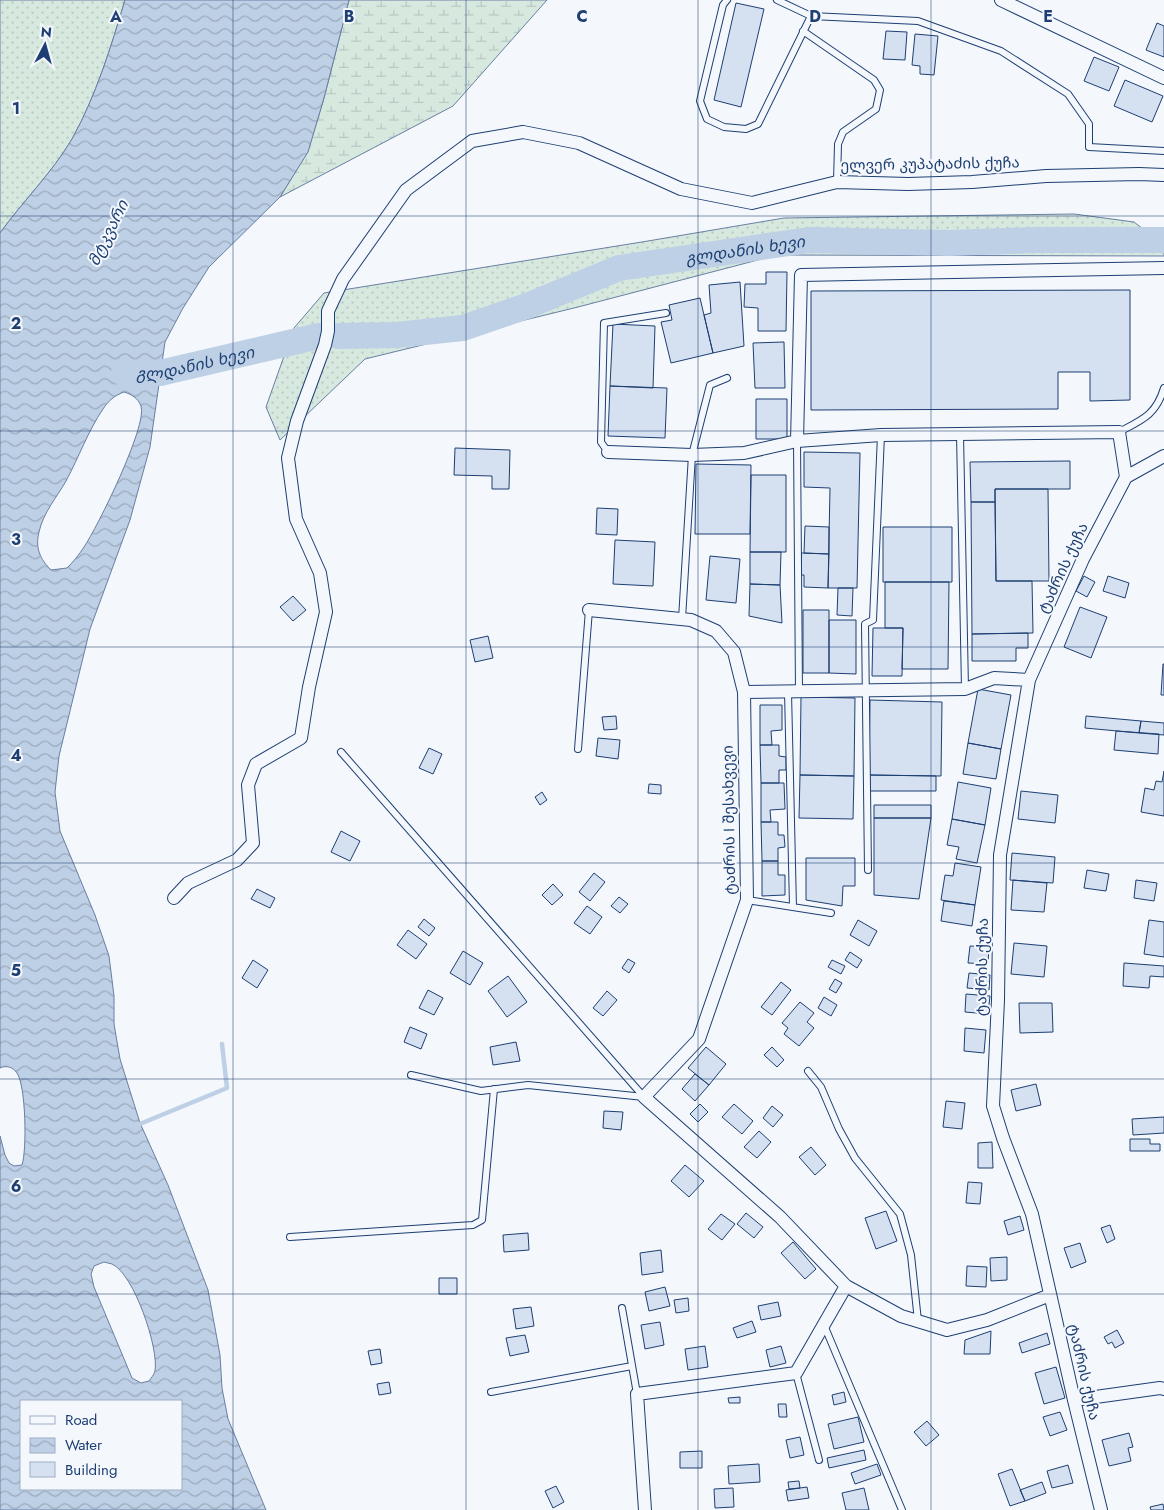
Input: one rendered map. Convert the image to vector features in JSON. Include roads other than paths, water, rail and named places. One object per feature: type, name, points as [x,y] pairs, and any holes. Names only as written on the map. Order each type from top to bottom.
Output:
[{"type":"street","points":[[1001,0],[1164,78]]},
{"type":"street","name":"ელვერ კუპატაძის ქუჩა","points":[[174,898],[188,883],[237,860],[253,844],[248,785],[256,764],[300,738],[326,612],[320,573],[296,519],[288,458],[297,421],[325,345],[328,331],[328,311],[343,279],[406,190],[472,140],[523,132],[579,143],[681,189],[752,203],[837,182],[908,184],[972,182],[1046,176],[1164,175]]},
{"type":"street","points":[[798,441],[801,275],[1164,268]]},
{"type":"street","points":[[608,452],[692,456],[744,453],[798,441],[880,434],[1119,432],[1126,477],[1164,456]]},
{"type":"street","name":"ტაძრის ქუჩა","points":[[1101,1510],[1032,1214],[993,1106],[998,1000],[1000,855],[1029,680],[1083,560],[1126,477]]},
{"type":"street","name":"ტაძრის I შესახვევი","points":[[589,610],[690,620],[716,631],[734,652],[744,692],[747,900],[698,1039],[644,1097]]},
{"type":"street","points":[[744,692],[965,689],[994,678],[1029,680]]},
{"type":"street","points":[[644,1097],[780,1216],[846,1286],[901,1316],[947,1330],[987,1320],[1050,1295]]},
{"type":"street","points":[[645,1510],[637,1394],[796,1373],[846,1286]]},
{"type":"street","points":[[1074,1400],[1164,1389]]},
{"type":"lane","points":[[727,0],[723,5],[700,101],[707,119],[724,127],[746,129],[758,124],[811,16]]},
{"type":"lane","points":[[776,0],[811,16],[918,21],[1001,51],[1068,94],[1089,124],[1089,147],[1164,150]]},
{"type":"lane","points":[[804,31],[874,80],[880,90],[876,109],[843,132],[838,144],[837,182]]},
{"type":"lane","points":[[608,452],[601,442],[604,323],[666,313]]},
{"type":"lane","points":[[682,619],[692,456],[710,385],[727,378]]},
{"type":"lane","points":[[1119,432],[1148,416],[1161,397],[1164,388]]},
{"type":"lane","points":[[868,870],[865,624],[873,620],[880,434]]},
{"type":"lane","points":[[960,434],[965,689]]},
{"type":"lane","points":[[793,907],[798,441]]},
{"type":"lane","points":[[578,749],[589,610]]},
{"type":"lane","points":[[341,752],[644,1097]]},
{"type":"lane","points":[[747,900],[831,913]]},
{"type":"lane","points":[[808,1071],[821,1087],[855,1158],[900,1214],[911,1255],[918,1321]]},
{"type":"lane","points":[[411,1075],[481,1091],[528,1085],[644,1097]]},
{"type":"lane","points":[[290,1237],[473,1225],[482,1220],[494,1089]]},
{"type":"lane","points":[[622,1308],[637,1394]]},
{"type":"lane","points":[[824,1325],[902,1510]]},
{"type":"lane","points":[[491,1392],[632,1366]]},
{"type":"lane","points":[[796,1373],[819,1460]]},
{"type":"water","name":"მტკვარი","points":[[125,0],[349,0],[308,152],[280,197],[209,267],[183,308],[165,342],[150,447],[130,520],[90,629],[59,756],[55,792],[60,831],[95,915],[109,956],[114,996],[114,1024],[120,1059],[140,1123],[168,1185],[208,1290],[220,1355],[222,1388],[228,1419],[266,1510],[0,1510],[0,1136],[5,1155],[9,1163],[14,1166],[22,1165],[25,1133],[24,1104],[20,1080],[17,1073],[11,1068],[0,1068],[0,233],[56,164],[72,139],[96,89]],"holes":[[[124,392],[129,394],[141,406],[141,417],[137,433],[110,499],[76,558],[67,568],[51,570],[41,557],[38,548],[38,538],[44,518],[66,481],[88,435],[105,406]],[[104,1262],[112,1264],[129,1282],[143,1313],[149,1330],[155,1360],[155,1371],[149,1381],[141,1383],[132,1378],[94,1287],[91,1274],[94,1266]]]},
{"type":"waterway","name":"გლდანის ხევი","points":[[338,336],[396,335],[463,328],[527,306],[619,268],[809,240],[949,243],[1036,240],[1164,240]]},
{"type":"waterway","name":"გლდანის ხევი","points":[[124,373],[160,373],[319,336]]},
{"type":"waterway","points":[[135,1126],[227,1088],[222,1044]]}]
